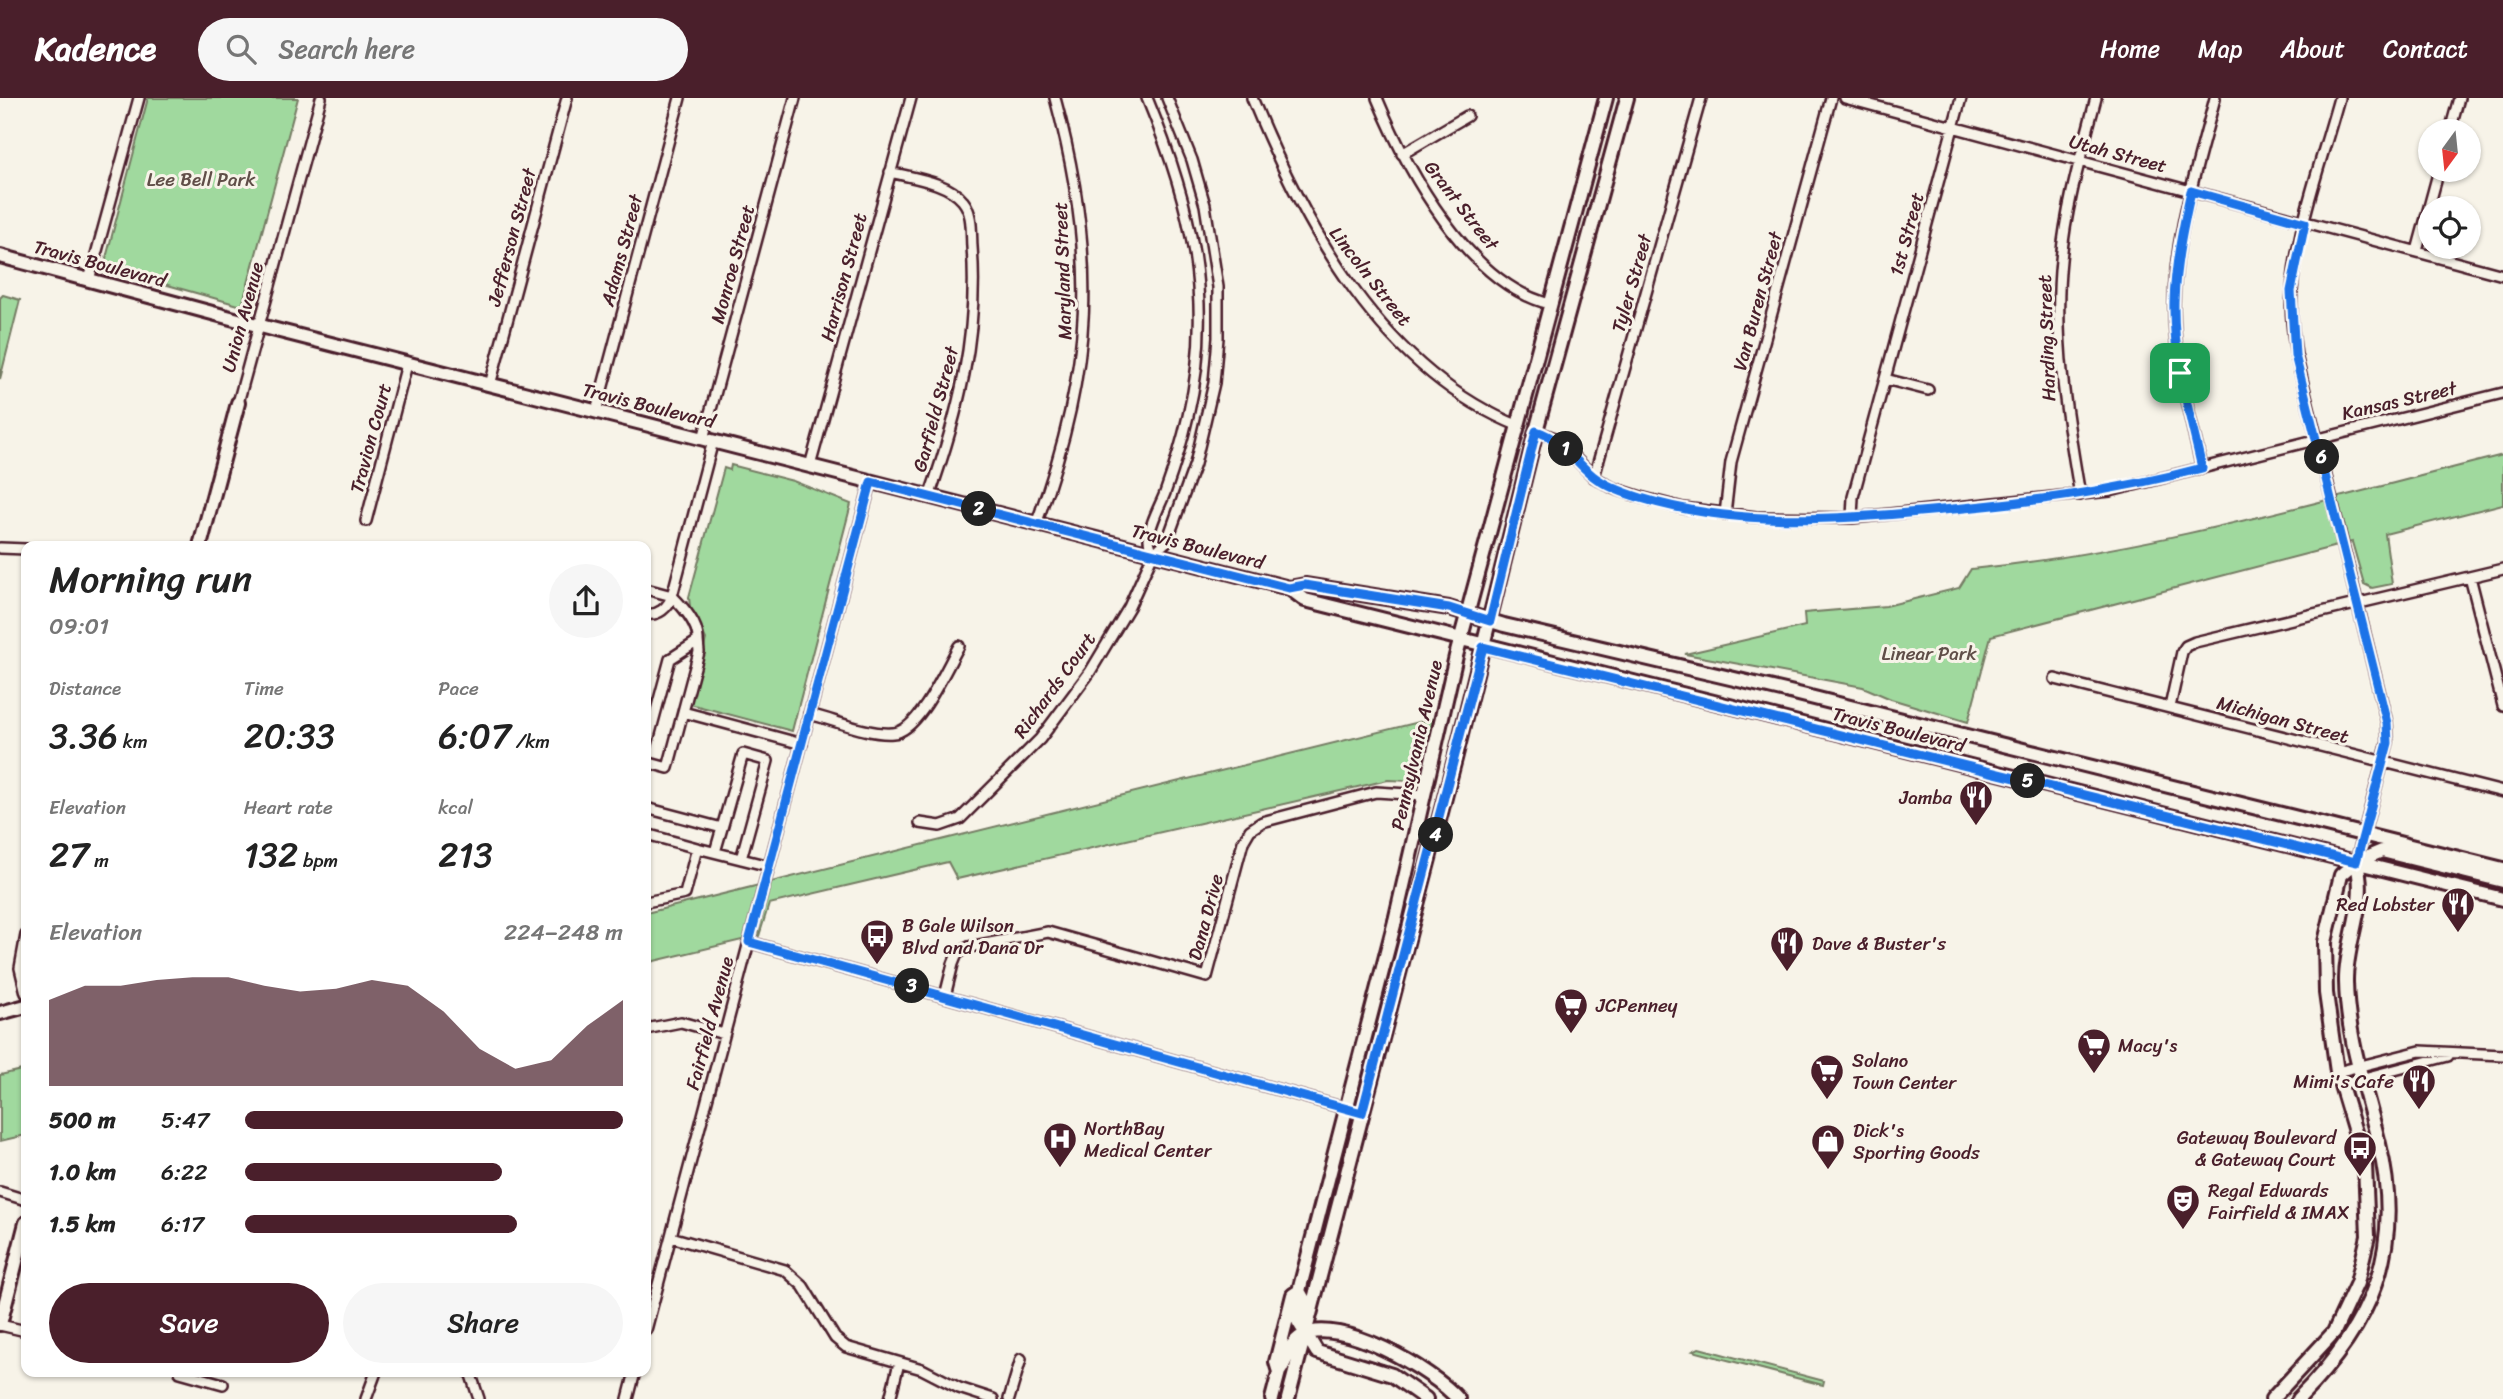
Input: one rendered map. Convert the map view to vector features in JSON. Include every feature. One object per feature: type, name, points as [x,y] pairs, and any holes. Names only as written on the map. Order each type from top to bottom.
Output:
[{"type":"main road","name":"Pennsylvania Avenue","points":[[1272,1399],[1279,1372],[1276,1362],[1293,1295],[1299,1291],[1461,641],[1606,98]]},
{"type":"main road","name":"Pennsylvania Avenue","points":[[1287,1399],[1490,621],[1536,431],[1627,98]]},
{"type":"main road","name":"Travis Boulevard","points":[[0,256],[407,364],[1289,588],[1305,600],[1483,647],[2503,899]]},
{"type":"main road","name":"Union Avenue","points":[[201,541],[238,404]]},
{"type":"main road","name":"Travis Boulevard","points":[[1289,588],[1305,585],[1449,608],[1490,621],[2503,869]]},
{"type":"main road","points":[[2272,1399],[2334,1332],[2347,1307],[2363,1264],[2369,1214],[2367,1178],[2329,1036],[2325,942],[2342,875],[2356,862],[2382,851],[2503,881]]},
{"type":"main road","points":[[2298,1399],[2347,1345],[2362,1318],[2382,1266],[2388,1224],[2385,1174],[2359,1073],[2346,983],[2348,949],[2362,881],[2356,862]]},
{"type":"main road","points":[[0,1013],[21,1007]]},
{"type":"main road","points":[[0,1324],[21,1242]]},
{"type":"main road","points":[[1299,1291],[1303,1298],[1298,1321],[1317,1352],[1392,1375],[1426,1399]]},
{"type":"main road","points":[[1279,1372],[1285,1364],[1291,1344],[1305,1334],[1322,1331],[1400,1355],[1433,1376],[1458,1399]]},
{"type":"street","points":[[89,279],[139,98]]},
{"type":"street","name":"Union Avenue","points":[[238,404],[321,98]]},
{"type":"street","name":"Jefferson Street","points":[[490,385],[567,98]]},
{"type":"street","name":"Adams Street","points":[[596,412],[680,98]]},
{"type":"street","name":"Monroe Street","points":[[671,596],[795,98]]},
{"type":"street","name":"Harrison Street","points":[[810,466],[911,98]]},
{"type":"street","name":"Maryland Street","points":[[1036,524],[1057,469],[1071,413],[1084,332],[1080,205],[1055,98]]},
{"type":"street","points":[[1147,98],[1187,208],[1194,242],[1200,308],[1196,378],[1178,456],[1149,537],[1153,554],[1167,541],[1195,464],[1214,383],[1218,338],[1218,287],[1205,205],[1192,160],[1167,98]]},
{"type":"street","name":"Lincoln Street","points":[[1252,98],[1291,188],[1315,233],[1346,279],[1389,331],[1444,384],[1475,406],[1519,426]]},
{"type":"street","name":"Grant Street","points":[[1377,98],[1415,177],[1471,251],[1514,291],[1550,304]]},
{"type":"street","name":"Tyler Street","points":[[1594,477],[1701,98]]},
{"type":"street","name":"Van Buren Street","points":[[1725,514],[1731,462],[1831,98]]},
{"type":"street","name":"Utah Street","points":[[1845,98],[2503,275]]},
{"type":"street","name":"1st Street","points":[[1852,518],[1853,497],[1962,98]]},
{"type":"street","name":"Harding Street","points":[[2080,495],[2069,427],[2059,312],[2061,262],[2080,161],[2096,98]]},
{"type":"street","points":[[2202,468],[2180,373],[2174,305],[2179,246],[2216,98]]},
{"type":"street","points":[[2339,98],[2305,223],[2291,291],[2295,355],[2387,723],[2388,743],[2356,862]]},
{"type":"street","points":[[2453,119],[2459,98]]},
{"type":"street","points":[[1402,154],[1467,116]]},
{"type":"street","name":"Garfield Street","points":[[890,172],[955,192],[965,203],[970,218],[974,276],[968,360],[949,440],[929,497]]},
{"type":"street","points":[[2417,251],[2436,182]]},
{"type":"street","name":"Travion Court","points":[[366,522],[407,364]]},
{"type":"street","points":[[1885,379],[1928,390]]},
{"type":"street","name":"Kansas Street","points":[[1536,431],[1555,438],[1594,477],[1613,488],[1644,498],[1725,514],[1852,518],[2080,495],[2202,468],[2317,437],[2503,393]]},
{"type":"street","name":"Fairfield Avenue","points":[[651,1301],[671,1237],[871,482]]},
{"type":"street","points":[[0,548],[21,550]]},
{"type":"street","name":"Richards Court","points":[[920,823],[940,826],[960,819],[1040,739],[1090,672],[1129,607],[1153,554]]},
{"type":"street","points":[[2170,707],[2186,646],[2503,569]]},
{"type":"street","points":[[2470,577],[2500,682],[2503,706]]},
{"type":"street","points":[[651,590],[671,596],[682,606],[696,629],[699,652],[668,768],[651,763]]},
{"type":"street","points":[[651,615],[664,608],[671,596]]},
{"type":"street","points":[[651,729],[670,659],[698,641]]},
{"type":"street","points":[[809,714],[874,731],[893,734],[906,730],[917,719],[959,646]]},
{"type":"street","name":"Michigan Street","points":[[2055,679],[2383,764],[2503,792]]},
{"type":"street","points":[[683,712],[802,744]]},
{"type":"street","points":[[715,852],[743,754],[768,761],[741,859]]},
{"type":"street","name":"Dana Drive","points":[[944,996],[957,954],[969,947],[1048,932],[1207,977],[1243,842],[1250,830],[1262,822],[1376,792],[1424,795]]},
{"type":"street","points":[[651,809],[722,828]]},
{"type":"street","points":[[651,835],[769,866]]},
{"type":"street","points":[[651,901],[685,894],[697,848]]},
{"type":"street","points":[[749,942],[1362,1113]]},
{"type":"street","points":[[651,1028],[681,1022],[724,1034]]},
{"type":"street","points":[[2339,1078],[2452,1054],[2503,1055]]},
{"type":"street","points":[[0,1192],[21,1198]]},
{"type":"street","points":[[671,1237],[785,1270],[813,1300],[835,1338],[859,1352],[922,1369],[959,1388],[993,1399]]},
{"type":"street","points":[[0,1324],[21,1330]]},
{"type":"street","points":[[1009,1399],[1021,1359]]},
{"type":"street","points":[[890,1399],[899,1363]]},
{"type":"street","points":[[198,1377],[223,1384]]},
{"type":"street","points":[[366,1399],[374,1377]]},
{"type":"street","points":[[472,1377],[479,1399]]},
{"type":"street","points":[[628,1399],[634,1377]]},
{"type":"green space","name":"Lee Bell Park","points":[[148,98],[298,98],[242,306],[111,269],[105,262]]},
{"type":"green space","points":[[3,295],[20,300],[0,379],[0,298]]},
{"type":"green space","name":"Linear Park","points":[[2503,455],[2503,504],[2385,534],[2392,584],[2372,588],[2364,584],[2352,542],[1991,636],[1968,722],[1891,699],[1863,687],[1685,654],[1805,626],[1804,613],[1886,606],[1959,588],[1971,569],[2039,561],[2172,537]]},
{"type":"green space","points":[[731,465],[793,481],[851,504],[792,731],[690,704],[706,639],[690,607],[689,597],[724,468],[730,470]]},
{"type":"green space","points":[[1435,718],[1421,772],[1412,781],[1388,780],[957,879],[948,862],[769,904],[759,936],[651,962],[651,912]]},
{"type":"green space","points":[[21,1070],[21,1136],[0,1141],[0,1075]]},
{"type":"green space","points":[[1699,1348],[1824,1381],[1823,1385],[1693,1351]]},
{"type":"place","name":"Jamba","points":[[1976,827]]},
{"type":"place","name":"Red Lobster","points":[[2458,934]]},
{"type":"place","name":"B Gale Wilson Blvd and Dana Dr","points":[[877,966]]},
{"type":"place","name":"Dave & Buster's","points":[[1787,973]]},
{"type":"place","name":"JCPenney","points":[[1571,1035]]},
{"type":"place","name":"Macy's","points":[[2094,1075]]},
{"type":"place","name":"Solano Town Center","points":[[1827,1101]]},
{"type":"place","name":"Mimi's Cafe","points":[[2419,1111]]},
{"type":"place","name":"NorthBay Medical Center","points":[[1060,1169]]},
{"type":"place","name":"Dick's Sporting Goods","points":[[1828,1171]]},
{"type":"place","name":"Gateway Boulevard & Gateway Court","points":[[2360,1178]]},
{"type":"place","name":"Regal Edwards Fairfield & IMAX","points":[[2183,1231]]},
{"type":"route","points":[[2191,191],[2305,223],[2291,291],[2295,355],[2387,723],[2388,743],[2356,862],[1483,647],[1362,1113],[1162,1055],[749,942],[871,482],[1289,588],[1305,585],[1449,608],[1490,621],[1536,431],[1555,438],[1594,477],[1613,488],[1683,508],[1756,517],[1816,519],[1959,509],[2110,491],[2202,468],[2180,373],[2174,305],[2179,246],[2191,191]]}]
